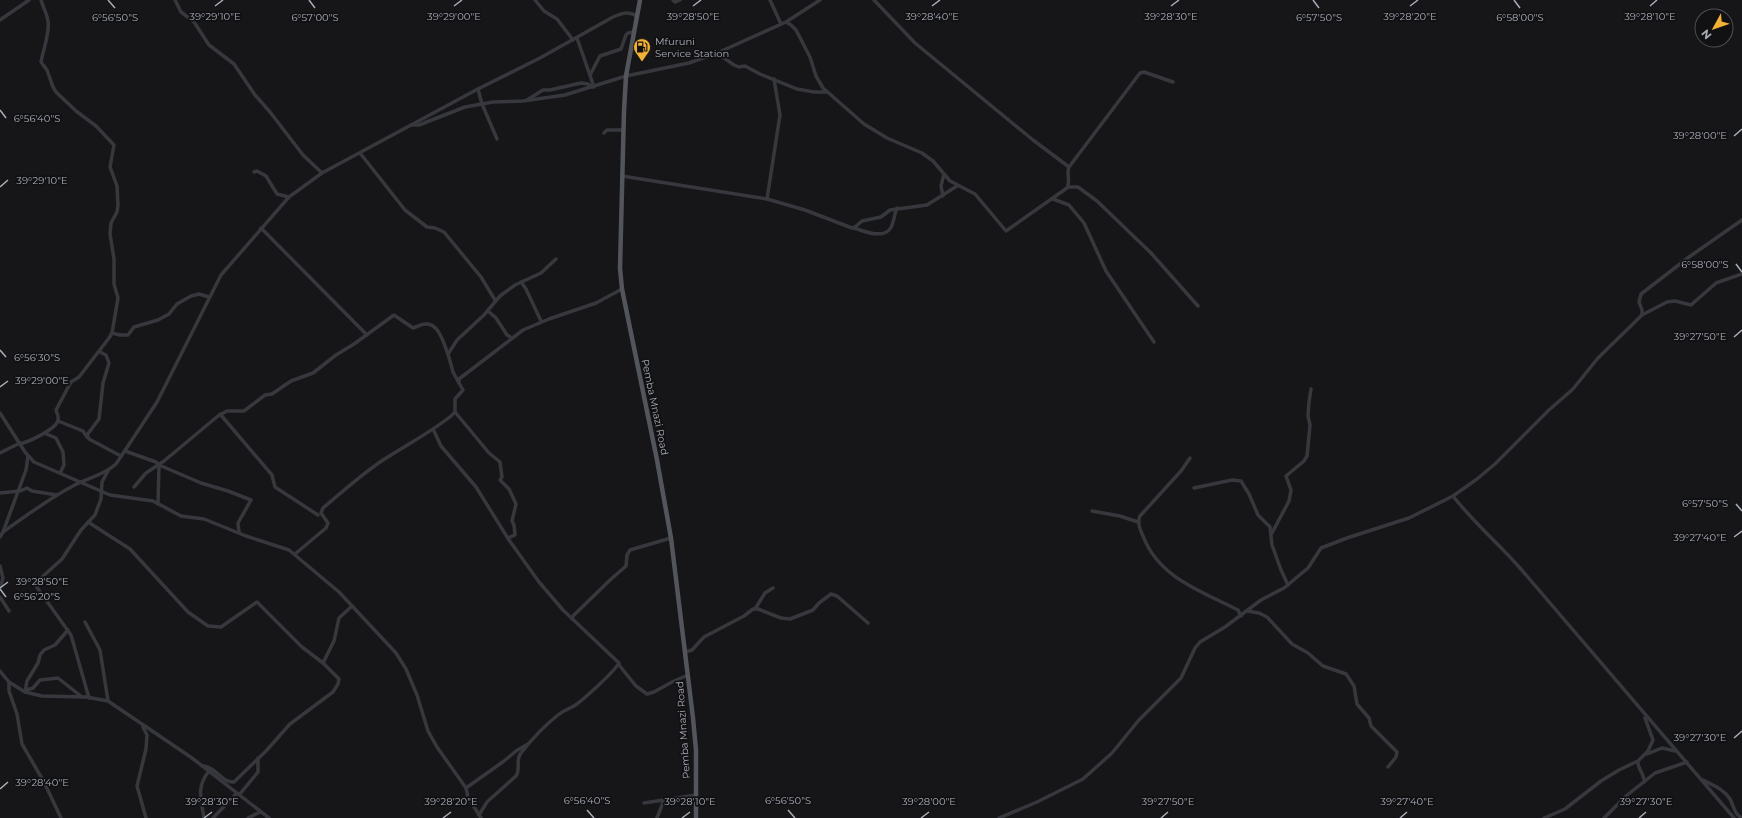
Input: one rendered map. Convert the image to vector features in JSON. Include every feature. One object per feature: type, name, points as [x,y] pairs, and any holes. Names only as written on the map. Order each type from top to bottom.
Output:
[{"type":"main road","name":"Pemba Mnazi Road","points":[[640,0],[626,76],[623,130],[620,268],[622,289],[657,460],[671,538],[689,675],[696,750],[696,818]]},
{"type":"street","points":[[0,20],[29,0]]},
{"type":"street","points":[[0,453],[54,427],[58,421],[56,410],[71,382],[79,377],[100,352],[112,332],[118,298],[114,284],[114,259],[110,234],[111,223],[117,212],[118,205],[117,186],[110,167],[114,145],[105,134],[61,98],[53,87],[48,70],[41,62],[44,43],[48,33],[48,26],[41,0]]},
{"type":"street","points":[[175,0],[181,12],[194,22],[209,45],[234,64],[255,95],[303,155],[322,172]]},
{"type":"street","points":[[535,0],[544,11],[557,19],[573,40]]},
{"type":"street","points":[[672,0],[675,2],[680,0]]},
{"type":"street","points":[[770,0],[781,24]]},
{"type":"street","points":[[411,125],[419,125],[465,107],[482,104],[526,101],[565,95],[626,76],[689,63],[717,53],[786,22],[820,0]]},
{"type":"street","points":[[874,0],[914,44],[1033,140],[1069,167]]},
{"type":"street","points":[[89,698],[78,658],[68,630],[36,586],[41,578],[62,559],[98,509],[102,492],[102,482],[125,451],[157,402],[209,297],[226,268],[290,197],[322,172],[623,13],[631,13],[637,16]]},
{"type":"street","points":[[786,22],[796,30],[810,57],[819,83],[827,92],[864,124],[892,141],[922,153],[933,161],[950,181],[957,186],[975,194],[1006,232],[1068,187],[1078,187],[1097,201],[1151,253],[1198,306]]},
{"type":"street","points":[[590,74],[600,56],[621,49],[626,35],[634,32]]},
{"type":"street","points":[[577,38],[593,87]]},
{"type":"street","points":[[717,53],[734,65],[740,67],[745,66],[760,74],[797,89],[814,92],[827,92]]},
{"type":"street","points":[[1068,187],[1069,182],[1067,171],[1069,167],[1140,73],[1144,72],[1173,82]]},
{"type":"street","points":[[767,199],[780,115],[774,79]]},
{"type":"street","points":[[526,101],[543,90],[550,90],[581,83],[588,84],[593,87]]},
{"type":"street","points":[[478,89],[482,104],[497,139]]},
{"type":"street","points":[[604,134],[607,130],[623,130]]},
{"type":"street","points":[[360,153],[405,210],[427,227],[435,228],[444,232],[481,277],[495,300]]},
{"type":"street","points":[[254,172],[257,171],[266,175],[277,194],[290,197]]},
{"type":"street","points":[[943,196],[942,186],[944,174]]},
{"type":"street","points":[[622,176],[767,199],[805,210],[875,234],[884,233],[891,227],[897,208]]},
{"type":"street","points":[[854,228],[862,221],[879,218],[888,211],[897,208],[927,205],[957,186]]},
{"type":"street","points":[[1052,199],[1069,205],[1084,223],[1106,271],[1154,342]]},
{"type":"street","points":[[1642,315],[1639,302],[1641,294],[1689,256],[1742,220]]},
{"type":"street","points":[[261,228],[367,335]]},
{"type":"street","points":[[448,354],[457,340],[488,311],[495,300],[522,282],[541,273],[556,260]]},
{"type":"street","points":[[999,818],[1037,802],[1083,779],[1112,752],[1139,720],[1181,678],[1198,645],[1241,616],[1261,600],[1288,585],[1308,568],[1322,547],[1409,518],[1453,496],[1495,464],[1549,410],[1573,389],[1598,358],[1642,315],[1662,303],[1671,301],[1692,305],[1716,283],[1742,274]]},
{"type":"street","points":[[522,282],[541,322]]},
{"type":"street","points":[[460,383],[460,379],[523,330],[541,322],[596,303],[622,289]]},
{"type":"street","points":[[112,332],[120,335],[128,335],[134,327],[158,320],[169,314],[178,304],[191,296],[199,294],[209,297]]},
{"type":"street","points":[[488,311],[496,318],[507,335],[512,338]]},
{"type":"street","points":[[134,487],[146,473],[159,465],[220,414],[227,411],[244,411],[265,395],[272,394],[290,381],[307,376],[321,368],[336,355],[367,335],[389,318],[397,316],[412,328],[426,324],[435,328],[443,341],[453,372],[463,390],[455,399],[455,412],[489,453],[500,462],[500,471],[502,476],[500,480],[509,489],[516,506],[512,521],[515,535],[508,538]]},
{"type":"street","points":[[88,437],[88,434],[99,419],[103,383],[109,362],[106,355],[100,352]]},
{"type":"street","points":[[1272,533],[1289,501],[1291,490],[1286,476],[1304,461],[1307,456],[1311,388]]},
{"type":"street","points":[[295,554],[326,528],[328,523],[321,513],[323,508],[384,460],[434,429],[455,412]]},
{"type":"street","points":[[220,414],[272,475],[275,487],[318,515]]},
{"type":"street","points":[[0,416],[28,456],[34,462],[102,492],[117,497],[145,500],[158,504],[181,516],[204,519],[246,536],[289,550],[295,554],[339,592],[401,659],[417,695],[428,731],[437,747],[466,788],[468,797],[480,817]]},
{"type":"street","points":[[58,421],[83,430],[88,437],[121,456]]},
{"type":"street","points":[[434,429],[441,446],[476,487],[508,538],[539,582],[572,619],[617,661],[636,686],[647,694],[689,675]]},
{"type":"street","points":[[44,433],[56,438],[63,452],[64,465],[60,473]]},
{"type":"street","points":[[125,451],[200,483],[228,491],[251,500],[238,523],[238,532]]},
{"type":"street","points":[[0,537],[26,470],[28,456]]},
{"type":"street","points":[[1190,458],[1181,471],[1140,516],[1138,522],[1144,540],[1152,554],[1171,575],[1181,582],[1238,610],[1241,616]]},
{"type":"street","points":[[158,504],[159,465]]},
{"type":"street","points":[[3,532],[57,495],[82,482],[108,472]]},
{"type":"street","points":[[1194,488],[1232,480],[1240,480],[1247,488],[1258,515],[1268,524],[1272,533],[1272,545],[1288,585]]},
{"type":"street","points":[[0,493],[18,491],[27,488],[34,491],[57,495]]},
{"type":"street","points":[[1453,496],[1476,524],[1504,550],[1534,584],[1594,653],[1644,715],[1687,762],[1734,818]]},
{"type":"street","points":[[1092,511],[1120,516],[1138,522]]},
{"type":"street","points":[[88,522],[130,549],[188,612],[200,621],[208,626],[220,627],[258,602],[302,647],[323,663],[339,679],[338,684],[321,702],[290,724],[234,782],[227,782],[212,769],[203,766]]},
{"type":"street","points":[[572,619],[573,616],[626,566],[627,555],[630,550],[671,538]]},
{"type":"street","points":[[0,566],[2,578],[0,588]]},
{"type":"street","points":[[685,652],[692,650],[702,638],[755,609],[765,593],[773,588]]},
{"type":"street","points":[[755,609],[788,620],[813,610],[822,600],[833,594],[868,623]]},
{"type":"street","points":[[0,597],[9,611]]},
{"type":"street","points":[[323,663],[334,641],[339,618],[352,606]]},
{"type":"street","points":[[1247,610],[1262,614],[1272,622],[1292,644],[1308,653],[1323,666],[1344,672],[1349,677],[1354,686],[1357,704],[1369,718],[1371,726],[1397,752],[1396,757],[1388,767]]},
{"type":"street","points":[[85,622],[100,650],[108,701]]},
{"type":"street","points":[[25,691],[26,681],[38,662],[40,655],[44,650],[55,645],[68,630]]},
{"type":"street","points":[[480,817],[487,802],[518,773],[518,757],[530,742],[550,722],[566,709],[576,704],[619,665]]},
{"type":"street","points":[[0,671],[9,682],[25,691],[42,696],[83,697],[108,701],[142,726],[203,766],[269,818]]},
{"type":"street","points":[[25,691],[33,688],[40,680],[58,678],[83,697]]},
{"type":"street","points":[[9,682],[9,691],[17,714],[22,744],[44,782],[61,818]]},
{"type":"street","points":[[1644,715],[1653,740],[1646,754]]},
{"type":"street","points":[[142,726],[147,735],[146,749],[137,786],[146,818]]},
{"type":"street","points":[[466,788],[530,742]]},
{"type":"street","points":[[1544,818],[1565,809],[1601,781],[1638,761],[1646,754],[1662,748],[1668,748],[1678,753]]},
{"type":"street","points":[[213,818],[258,772],[258,758]]},
{"type":"street","points":[[1638,761],[1638,766],[1644,776],[1644,782]]},
{"type":"street","points":[[1604,818],[1655,774],[1687,762]]},
{"type":"street","points":[[204,818],[200,792],[201,782],[209,771]]},
{"type":"street","points":[[1700,778],[1723,791],[1730,800],[1735,812],[1742,818]]},
{"type":"street","points":[[644,803],[696,795]]},
{"type":"street","points":[[657,818],[664,800]]},
{"type":"street","points":[[248,818],[260,812]]},
{"type":"place","name":"Mfuruni Service Station","points":[[642,62]]}]
